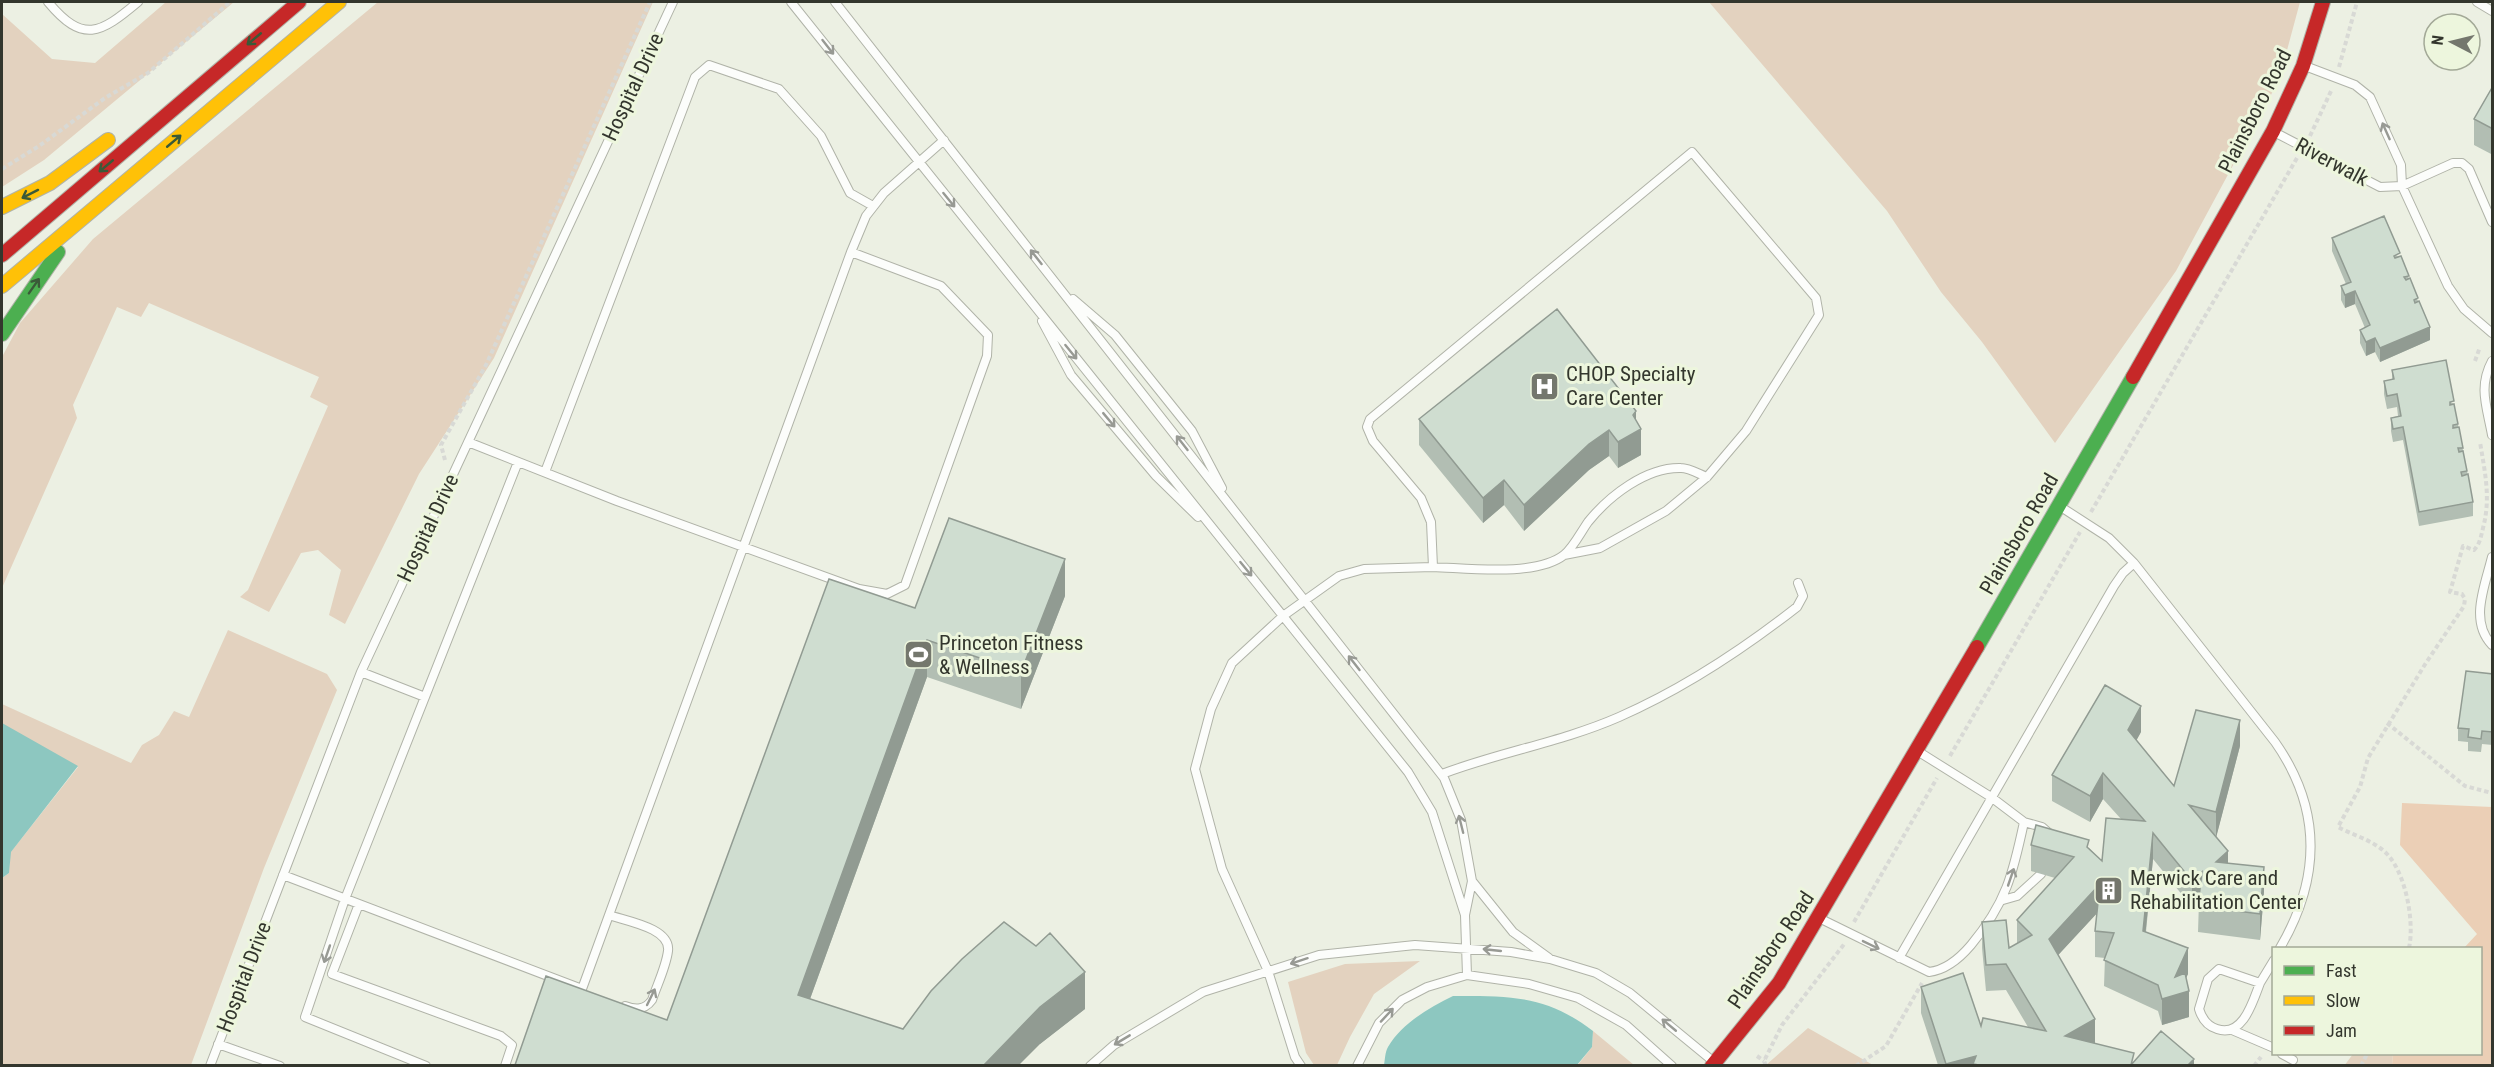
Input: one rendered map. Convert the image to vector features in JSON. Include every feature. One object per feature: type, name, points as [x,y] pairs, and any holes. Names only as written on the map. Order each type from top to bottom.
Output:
[{"type":"main road","points":[[2,255],[299,2]]},
{"type":"main road","points":[[2,286],[339,2]]},
{"type":"main road","name":"Plainsboro Road","points":[[1715,1064],[1779,983],[1820,918],[2060,506],[2273,131],[2303,66],[2322,2]]},
{"type":"main road","points":[[2,207],[50,183],[123,128]]},
{"type":"main road","points":[[2,334],[81,219]]},
{"type":"lane","points":[[48,2],[73,27],[87,30],[100,29],[115,21],[138,2]]},
{"type":"lane","name":"Hospital Drive","points":[[210,1065],[361,672],[673,2]]},
{"type":"lane","points":[[792,2],[1408,772],[1432,812],[1465,915]]},
{"type":"lane","points":[[835,2],[1442,774],[1461,820],[1472,881],[1465,915],[1467,975]]},
{"type":"lane","points":[[2477,2],[2493,11]]},
{"type":"lane","points":[[545,472],[695,77],[709,65],[779,89],[821,136],[850,193],[873,206]]},
{"type":"lane","name":"Riverwalk","points":[[2273,131],[2380,187],[2402,186],[2401,165],[2370,97],[2355,85],[2336,76],[2303,66]]},
{"type":"lane","points":[[582,989],[866,216],[884,193],[944,140]]},
{"type":"lane","points":[[1301,1065],[1295,1057],[1268,971],[1222,869],[1195,769],[1211,709],[1232,663],[1283,616],[1339,576],[1364,569],[1433,567],[1525,570],[1564,555],[1600,548],[1666,512],[1707,477],[1746,431],[1819,315],[1816,298],[1692,152],[1370,418],[1367,427],[1373,441],[1421,498],[1431,522],[1433,567]]},
{"type":"lane","points":[[2493,222],[2469,169],[2462,164],[2453,163],[2402,186],[2456,299],[2476,321],[2493,333]]},
{"type":"lane","points":[[468,441],[743,547],[859,589],[887,594],[905,585],[987,356],[988,335],[941,286],[851,252]]},
{"type":"lane","points":[[1058,285],[1115,335],[1192,431],[1210,468],[1240,518]]},
{"type":"lane","points":[[1031,301],[1071,375],[1156,476],[1223,541]]},
{"type":"lane","points":[[2493,362],[2485,375],[2484,392],[2493,435]]},
{"type":"lane","points":[[426,1065],[305,1017],[345,899],[518,462]]},
{"type":"lane","points":[[1564,555],[1591,519],[1622,490],[1656,471],[1683,468],[1707,477]]},
{"type":"lane","points":[[2060,506],[2109,538],[2133,563],[2275,741],[2291,768],[2301,791],[2311,829],[2308,883],[2295,924],[2281,947]]},
{"type":"lane","points":[[2493,557],[2479,622],[2483,634],[2493,645]]},
{"type":"lane","points":[[1899,958],[2114,586],[2122,573],[2133,563]]},
{"type":"lane","points":[[1442,774],[1479,760],[1549,741],[1618,717],[1687,684],[1797,607],[1803,596],[1798,583]]},
{"type":"lane","points":[[361,672],[425,698]]},
{"type":"lane","points":[[1918,751],[1991,797],[2024,822],[2048,830],[2053,846]]},
{"type":"lane","points":[[1820,918],[1929,972],[1943,969],[1966,951],[1990,922],[2003,900],[2015,866],[2024,822]]},
{"type":"lane","points":[[2003,900],[2017,896],[2041,874]]},
{"type":"lane","points":[[283,875],[592,993]]},
{"type":"lane","points":[[1472,881],[1513,932],[1550,959]]},
{"type":"lane","points":[[359,904],[332,974],[501,1036],[512,1046],[505,1065]]},
{"type":"lane","points":[[609,915],[659,933],[666,940],[668,950],[648,1006],[640,1009],[620,1004]]},
{"type":"lane","points":[[1090,1065],[1114,1045],[1203,992],[1319,955],[1415,945],[1466,948],[1550,959],[1596,973],[1630,993],[1715,1064]]},
{"type":"lane","points":[[2232,1030],[2241,1022],[2272,963]]},
{"type":"lane","points":[[2260,983],[2219,969],[2208,979],[2200,998],[2199,1009],[2201,1017],[2213,1028],[2222,1031],[2232,1030],[2272,1047]]},
{"type":"lane","points":[[1357,1065],[1380,1023],[1402,1000],[1427,987],[1467,975],[1529,984],[1578,998],[1626,1025],[1672,1065]]},
{"type":"lane","points":[[218,1044],[280,1065]]},
{"type":"lane","points":[[2285,1055],[2293,1060]]},
{"type":"path","points":[[2,169],[39,146],[105,98],[148,73],[230,2]]},
{"type":"path","points":[[450,479],[441,445],[486,365],[650,2]]},
{"type":"path","points":[[1757,1056],[1765,1063],[1782,1025],[1844,947],[1854,921],[2304,146],[2332,91],[2357,2]]},
{"type":"path","points":[[2474,365],[2480,347]]},
{"type":"path","points":[[2409,947],[2408,896],[2393,860],[2381,848],[2338,827],[2360,786],[2368,758],[2387,723],[2464,606],[2465,599],[2462,594],[2450,592],[2463,546],[2474,550],[2479,545],[2488,508],[2489,491],[2480,438]]},
{"type":"path","points":[[2387,723],[2465,786],[2493,793]]},
{"type":"path","points":[[1857,1065],[1886,1046],[1922,983]]},
{"type":"path","points":[[2254,1065],[2264,1054]]},
{"type":"shaded area","points":[[166,2],[234,2],[44,160],[2,187],[2,14],[52,59],[95,63]]},
{"type":"shaded area","points":[[378,2],[653,2],[494,358],[419,474],[345,624],[329,615],[341,570],[318,550],[301,553],[269,612],[240,597],[248,590],[328,406],[310,397],[319,377],[149,303],[141,317],[117,307],[73,405],[77,418],[2,588],[2,357],[20,323],[93,239]]},
{"type":"shaded area","points":[[1709,2],[2300,2],[2279,80],[2176,271],[2055,443],[1982,342],[1941,292],[1887,211]]},
{"type":"shaded area","points":[[228,630],[327,674],[337,690],[264,868],[191,1065],[2,1065],[2,878],[9,873],[10,853],[78,767],[4,726],[2,704],[131,763],[142,745],[159,735],[174,711],[189,717]]},
{"type":"shaded area","points":[[2402,803],[2492,807],[2492,1065],[2392,1065],[2393,1055],[2482,1055],[2482,947],[2465,947],[2477,934],[2400,845]]},
{"type":"shaded area","points":[[1420,961],[1374,994],[1337,1065],[1314,1065],[1306,1053],[1288,982],[1345,964]]},
{"type":"shaded area","points":[[1808,1028],[1873,1065],[1766,1065]]},
{"type":"shaded area","points":[[1593,1031],[1634,1065],[1577,1066],[1592,1047]]},
{"type":"shaded area","points":[[2352,1055],[2393,1055],[2392,1065],[2344,1066]]},
{"type":"water","points":[[2,723],[78,766],[11,852],[9,873],[2,878]]},
{"type":"water","points":[[1453,996],[1492,996],[1543,1004],[1576,1019],[1593,1031],[1592,1047],[1577,1065],[1384,1065],[1387,1049],[1408,1023]]},
{"type":"building","points":[[2493,86],[2493,129],[2474,119]]},
{"type":"building","points":[[2384,216],[2400,253],[2394,256],[2395,258],[2401,256],[2409,276],[2404,277],[2406,280],[2410,278],[2418,298],[2414,300],[2415,303],[2419,301],[2430,327],[2380,348],[2375,338],[2366,342],[2360,330],[2370,325],[2355,291],[2345,295],[2341,286],[2351,282],[2332,238]]},
{"type":"building","name":"CHOP Specialty Care Center","points":[[1557,309],[1636,411],[1633,415],[1641,429],[1618,442],[1609,430],[1589,444],[1524,505],[1504,480],[1483,498],[1419,419]]},
{"type":"building","points":[[2446,360],[2454,401],[2450,402],[2450,405],[2454,404],[2458,424],[2453,425],[2453,428],[2459,427],[2463,448],[2458,448],[2459,452],[2463,451],[2467,471],[2461,472],[2462,476],[2468,474],[2473,502],[2419,512],[2403,427],[2393,429],[2391,418],[2401,416],[2397,394],[2387,396],[2384,381],[2394,379],[2392,370]]},
{"type":"building","points":[[949,518],[1065,559],[1021,672],[927,640],[798,995],[903,1029],[931,991],[962,959],[1004,922],[1036,946],[1050,933],[1085,972],[1040,1007],[984,1065],[515,1065],[546,976],[667,1020],[829,579],[915,608]]},
{"type":"building","points":[[2466,671],[2493,674],[2493,732],[2482,731],[2481,739],[2468,737],[2469,729],[2458,728]]},
{"type":"building","name":"Merwick Care and Rehabilitation Center","points":[[2105,685],[2141,706],[2128,730],[2174,786],[2196,710],[2240,720],[2216,812],[2189,805],[2228,851],[2216,862],[2264,867],[2260,914],[2198,906],[2202,872],[2192,881],[2153,833],[2143,931],[2188,948],[2175,977],[2185,973],[2189,991],[2162,999],[2158,985],[2104,960],[2114,933],[2095,931],[2100,884],[2049,939],[2095,1019],[2065,1036],[2134,1053],[2131,1065],[1979,1065],[1973,1064],[1976,1056],[1946,1064],[1921,987],[1963,973],[1981,1026],[1983,1018],[2046,1031],[2006,964],[1986,965],[1982,922],[2006,920],[2009,948],[2032,935],[2017,920],[2074,857],[2031,845],[2036,825],[2089,840],[2087,847],[2102,861],[2106,818],[2145,821],[2103,773],[2090,796],[2052,775]]},
{"type":"building","points":[[2161,1031],[2194,1059],[2188,1065],[2131,1065]]},
{"type":"traffic: fast","points":[[2,334],[58,252]]},
{"type":"traffic: fast","points":[[1977,647],[2133,377]]},
{"type":"traffic: slow","points":[[2,286],[339,2]]},
{"type":"traffic: slow","points":[[2,207],[50,183],[108,140]]},
{"type":"traffic: jam","points":[[2,255],[299,2]]},
{"type":"traffic: jam","points":[[2133,377],[2273,131],[2303,66],[2323,2]]},
{"type":"traffic: jam","points":[[1712,1066],[1779,983],[1977,647]]},
{"type":"place","name":"CHOP Specialty Care Center","points":[[1545,386]]},
{"type":"place","name":"Princeton Fitness & Wellness","points":[[918,655]]},
{"type":"place","name":"Merwick Care and Rehabilitation Center","points":[[2109,890]]}]
